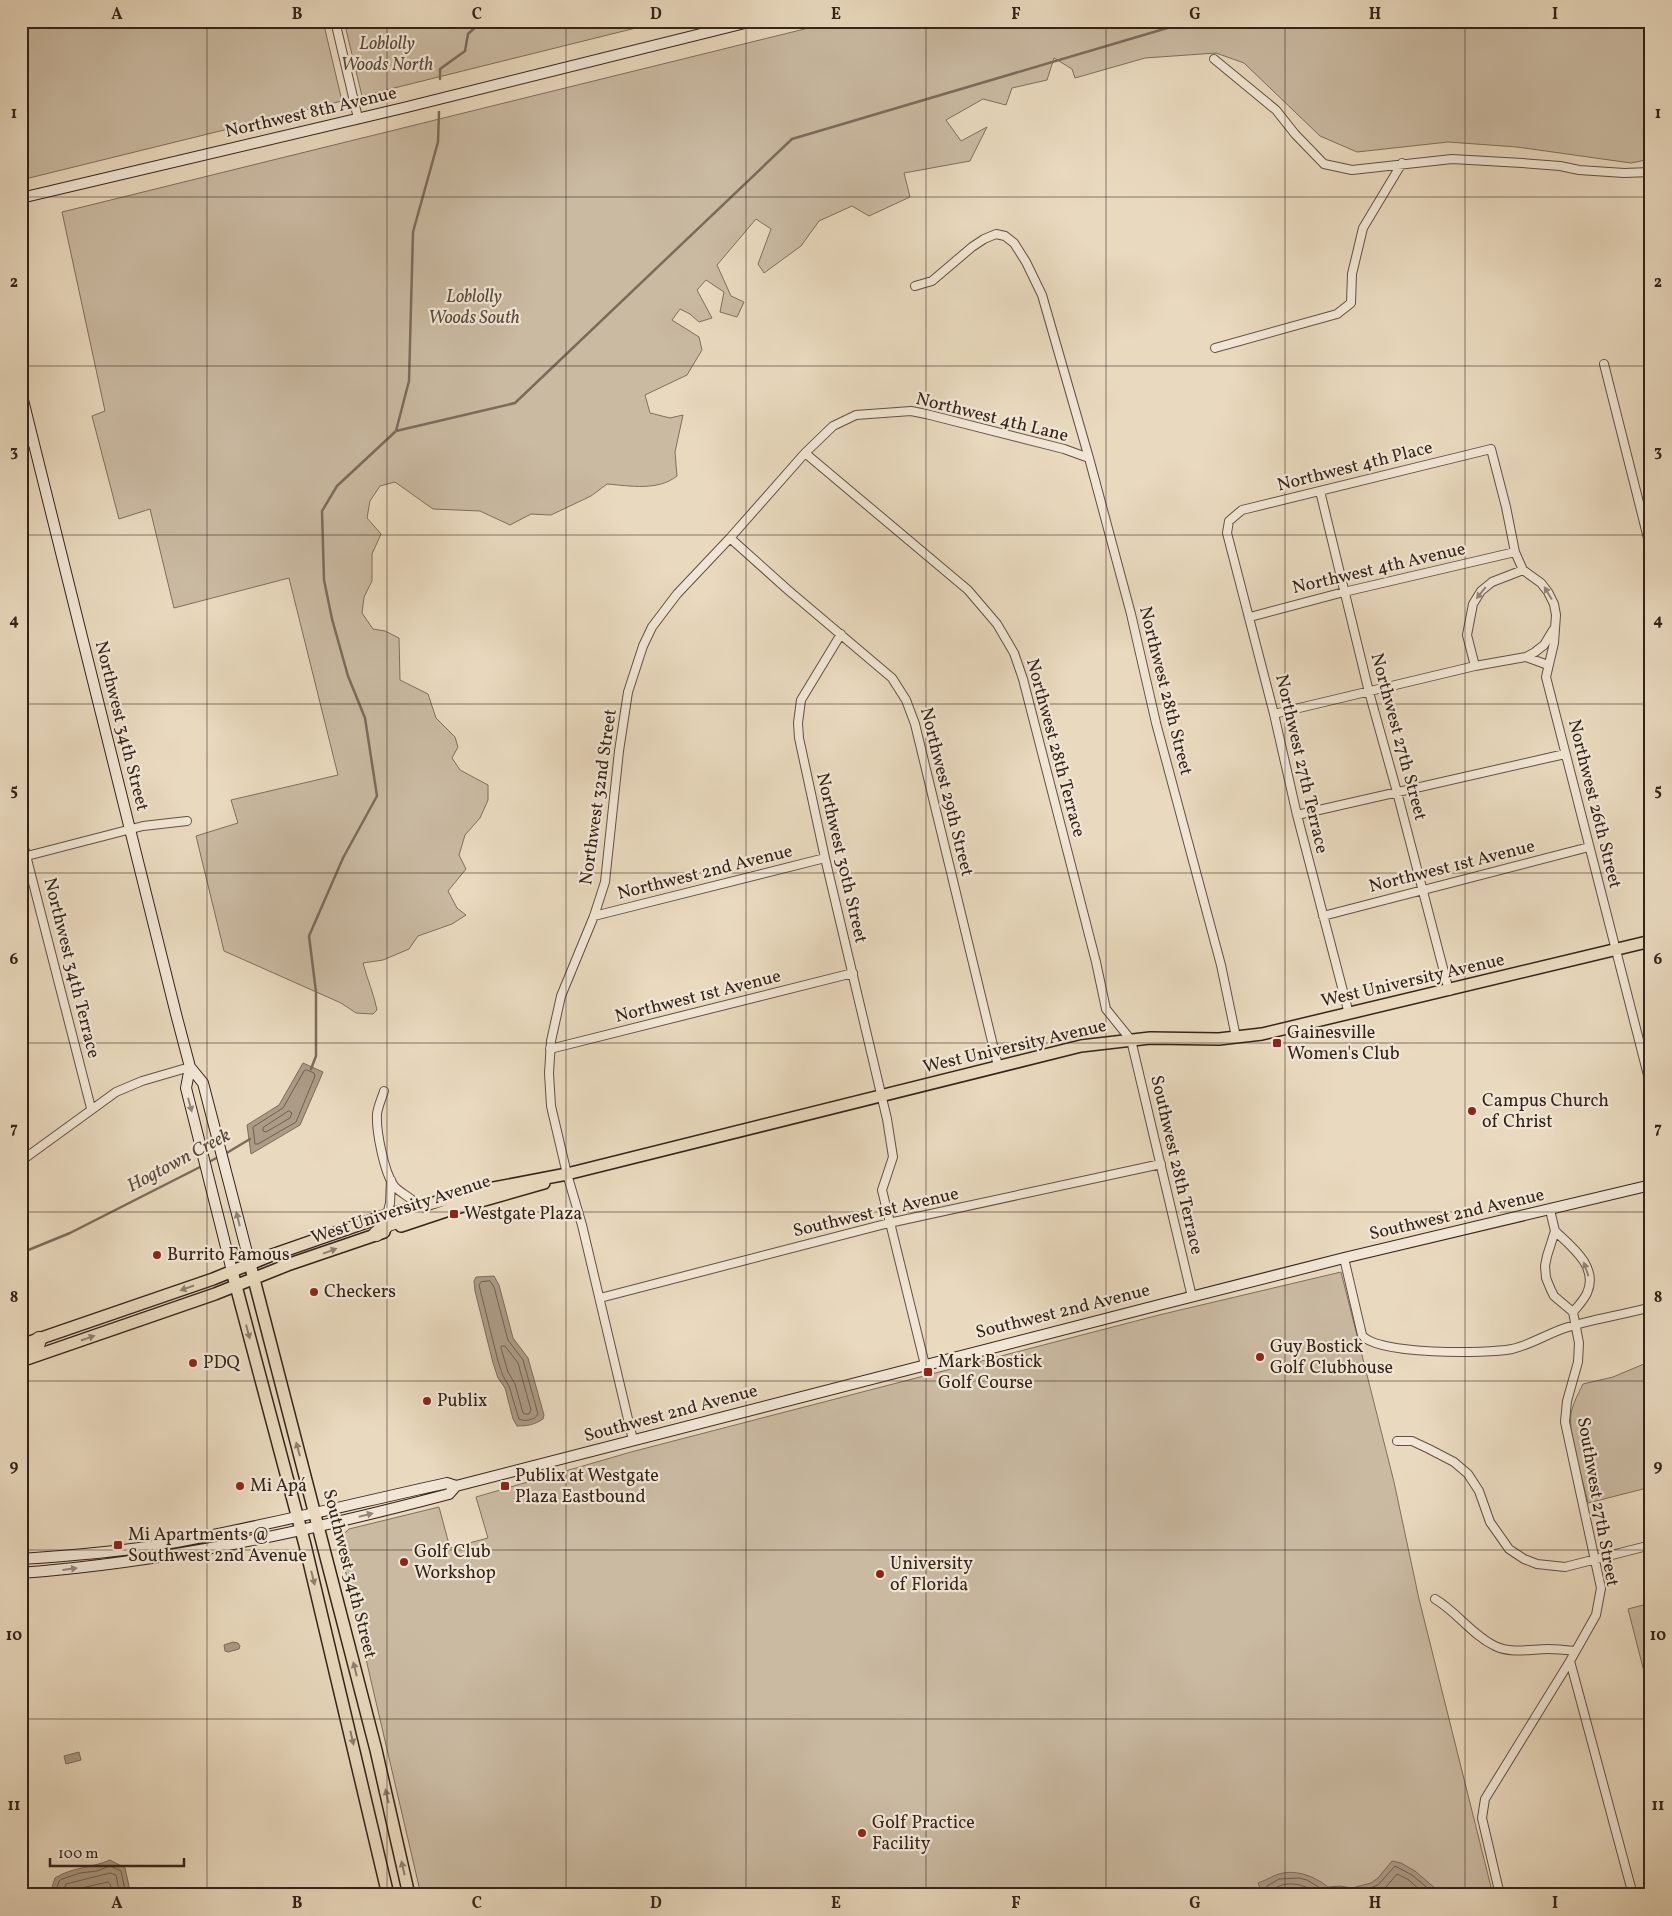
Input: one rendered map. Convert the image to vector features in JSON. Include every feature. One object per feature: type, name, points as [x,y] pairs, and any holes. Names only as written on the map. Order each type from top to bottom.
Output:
[{"type":"highway","points":[[376,1234],[388,1224],[410,1218],[419,1206]]},
{"type":"highway","points":[[21,1353],[37,1347],[39,1339]]},
{"type":"main road","name":"Northwest 8th Avenue","points":[[21,198],[753,21]]},
{"type":"main road","name":"Northwest 34th Street","points":[[21,392],[129,830],[190,1067],[203,1083],[250,1264]]},
{"type":"main road","name":"West University Avenue","points":[[21,1345],[387,1215],[419,1206],[533,1179],[566,1174],[1080,1046],[1150,1038],[1219,1039],[1262,1034],[1449,991],[1651,941]]},
{"type":"main road","name":"Northwest 34th Street","points":[[190,1067],[186,1088],[232,1271]]},
{"type":"main road","name":"West University Avenue","points":[[21,1361],[376,1234],[454,1209],[536,1186],[566,1174]]},
{"type":"main road","name":"Southwest 2nd Avenue","points":[[21,1559],[109,1552],[160,1545],[297,1517],[447,1483],[456,1486],[1192,1296],[1651,1185]]},
{"type":"main road","name":"Southwest 34th Street","points":[[250,1264],[376,1750],[409,1895]]},
{"type":"main road","name":"Southwest 34th Street","points":[[232,1271],[301,1530],[388,1895]]},
{"type":"main road","name":"Southwest 2nd Avenue","points":[[21,1574],[68,1570],[161,1557],[301,1530],[449,1494],[456,1486]]},
{"type":"street","points":[[334,21],[358,118]]},
{"type":"street","points":[[1214,59],[1276,110],[1295,134],[1324,164],[1352,170],[1452,159],[1522,163],[1588,171],[1651,172]]},
{"type":"street","points":[[1215,348],[1337,314],[1351,303],[1352,274],[1363,228],[1402,164]]},
{"type":"street","name":"Northwest 28th Street","points":[[916,286],[932,281],[972,247],[996,234],[1005,236],[1014,243],[1042,295],[1057,353],[1089,458],[1130,614],[1186,839],[1221,965],[1236,1037]]},
{"type":"street","points":[[1604,364],[1651,550]]},
{"type":"street","name":"Northwest 4th Lane","points":[[730,538],[805,453],[832,426],[856,415],[911,411],[1089,458]]},
{"type":"street","points":[[21,444],[33,441]]},
{"type":"street","name":"Northwest 4th Place","points":[[1229,521],[1242,510],[1491,449]]},
{"type":"street","name":"Northwest 26th Street","points":[[1491,449],[1515,552],[1523,570],[1541,583],[1554,604],[1556,615],[1554,643],[1546,677],[1651,1087]]},
{"type":"street","name":"Northwest 28th Terrace","points":[[805,453],[968,590],[997,624],[1014,653],[1024,679],[1096,962],[1106,1009],[1131,1040]]},
{"type":"street","name":"Northwest 27th Street","points":[[1320,490],[1368,692],[1397,792],[1449,991]]},
{"type":"street","name":"Northwest 27th Terrace","points":[[1229,521],[1227,532],[1274,714],[1322,916],[1349,1014]]},
{"type":"street","name":"Northwest 29th Street","points":[[730,538],[892,678],[906,700],[915,724],[998,1066]]},
{"type":"street","name":"Northwest 32nd Street","points":[[633,1440],[600,1298],[566,1174],[551,1106],[550,1049],[561,996],[594,916],[605,882],[628,692],[643,646],[652,628],[677,594],[730,538]]},
{"type":"street","name":"Northwest 4th Avenue","points":[[1250,617],[1344,592],[1515,552]]},
{"type":"street","points":[[1474,666],[1468,635],[1473,604],[1481,591],[1492,582],[1523,570]]},
{"type":"street","points":[[1274,714],[1474,666],[1526,657],[1544,645],[1555,626]]},
{"type":"street","name":"Northwest 30th Street","points":[[841,634],[801,700],[798,723],[799,738],[824,858],[882,1096],[893,1157],[882,1190],[925,1365]]},
{"type":"street","points":[[1526,657],[1548,665]]},
{"type":"street","points":[[1297,815],[1565,754]]},
{"type":"street","points":[[24,857],[129,830],[167,822],[187,821]]},
{"type":"street","name":"Northwest 34th Terrace","points":[[21,836],[24,857],[91,1108]]},
{"type":"street","name":"Northwest 1st Avenue","points":[[1322,916],[1589,848]]},
{"type":"street","name":"Northwest 2nd Avenue","points":[[594,916],[824,858]]},
{"type":"street","name":"Northwest 1st Avenue","points":[[550,1049],[853,973]]},
{"type":"street","name":"Southwest 28th Terrace","points":[[1131,1040],[1192,1296]]},
{"type":"street","points":[[21,1161],[108,1096],[127,1086],[190,1067]]},
{"type":"street","points":[[384,1091],[377,1112],[377,1134],[391,1180],[390,1203],[387,1215]]},
{"type":"street","name":"Southwest 1st Avenue","points":[[600,1298],[889,1223],[1161,1164]]},
{"type":"street","points":[[391,1180],[399,1190],[412,1198],[419,1206]]},
{"type":"street","points":[[1550,1210],[1555,1232],[1546,1262],[1546,1278],[1554,1296],[1573,1312],[1588,1291],[1590,1281],[1588,1269],[1579,1254],[1555,1232]]},
{"type":"street","points":[[1344,1258],[1362,1336],[1366,1341],[1395,1348],[1486,1352],[1524,1346],[1576,1325],[1625,1315],[1651,1307]]},
{"type":"street","name":"Southwest 27th Street","points":[[1500,1895],[1482,1818],[1485,1799],[1596,1615],[1601,1588],[1565,1422],[1567,1401],[1578,1362],[1579,1343],[1573,1312]]},
{"type":"street","points":[[1397,1441],[1412,1441],[1454,1462],[1468,1474],[1479,1491],[1490,1522],[1509,1549],[1524,1559],[1537,1564],[1565,1567],[1594,1558],[1651,1545]]},
{"type":"street","points":[[1435,1599],[1446,1606],[1482,1638],[1496,1647],[1508,1650],[1550,1649],[1575,1651]]},
{"type":"street","points":[[1570,1661],[1633,1895]]},
{"type":"green space","points":[[21,21],[323,21],[342,101],[21,180]]},
{"type":"green space","name":"Loblolly Woods North","points":[[344,21],[664,21],[362,96]]},
{"type":"green space","name":"Loblolly Woods South","points":[[837,21],[1651,21],[1651,159],[1631,163],[1517,147],[1448,142],[1357,152],[1320,136],[1244,63],[1216,53],[1145,58],[1075,78],[1072,69],[1054,58],[1047,80],[1012,88],[1006,105],[983,99],[946,120],[961,141],[987,127],[970,161],[904,173],[910,197],[869,216],[852,206],[819,221],[801,246],[764,273],[758,264],[771,229],[756,219],[717,265],[731,296],[744,302],[737,317],[720,312],[724,292],[706,280],[697,290],[712,318],[699,322],[690,314],[680,309],[672,320],[699,337],[702,350],[687,375],[645,395],[650,413],[670,418],[683,415],[675,452],[677,476],[670,481],[653,486],[607,484],[591,496],[551,515],[531,514],[510,525],[480,511],[433,509],[395,482],[380,486],[370,501],[367,518],[381,534],[372,554],[372,581],[364,597],[362,613],[373,629],[385,631],[399,638],[400,680],[428,694],[436,718],[455,737],[458,747],[452,758],[460,770],[488,785],[488,800],[480,818],[465,835],[459,855],[466,869],[448,891],[457,908],[466,915],[452,924],[418,936],[409,949],[383,960],[363,963],[377,1010],[373,1014],[356,1013],[341,1003],[224,951],[196,836],[238,823],[231,800],[338,775],[289,578],[174,608],[150,509],[119,519],[92,416],[105,411],[62,212]]},
{"type":"green space","name":"Mark Bostick Golf Course","points":[[1341,1272],[1394,1482],[1419,1599],[1493,1895],[421,1895],[338,1539],[349,1529],[439,1507],[450,1548],[488,1538],[476,1497],[631,1452],[1159,1315]]},
{"type":"green space","points":[[1651,1361],[1651,1487],[1588,1503],[1576,1458],[1572,1434],[1571,1414],[1576,1399],[1583,1384],[1613,1377]]},
{"type":"green space","points":[[1651,1603],[1651,1699],[1628,1609]]},
{"type":"water","points":[[303,1063],[323,1072],[300,1125],[251,1154],[247,1125],[279,1105]]},
{"type":"water","points":[[494,1276],[499,1285],[513,1338],[528,1358],[544,1415],[543,1419],[530,1425],[517,1426],[513,1419],[505,1388],[498,1378],[493,1363],[475,1291],[474,1281],[476,1277]]},
{"type":"water","points":[[233,1642],[238,1643],[239,1649],[225,1651],[224,1645]]},
{"type":"water","points":[[79,1752],[81,1760],[66,1764],[64,1756]]},
{"type":"water","points":[[110,1860],[125,1868],[131,1895],[46,1895],[50,1894],[55,1878],[62,1874]]},
{"type":"water","points":[[1392,1861],[1401,1863],[1415,1871],[1443,1895],[1263,1895],[1258,1883],[1276,1875],[1290,1872],[1304,1874],[1328,1887],[1352,1888],[1371,1883],[1378,1878]]},
{"type":"waterway","points":[[440,79],[440,69],[465,51],[468,34],[482,21]]},
{"type":"waterway","points":[[396,431],[515,403],[792,139],[1191,21]]},
{"type":"waterway","points":[[311,1069],[316,1056],[316,992],[309,936],[343,858],[377,796],[365,718],[348,676],[332,619],[324,580],[322,511],[337,486],[396,431],[409,381],[413,232],[438,142],[439,112]]},
{"type":"waterway","name":"Hogtown Creek","points":[[225,1154],[250,1139]]},
{"type":"waterway","name":"Hogtown Creek","points":[[207,1163],[220,1156]]},
{"type":"waterway","name":"Hogtown Creek","points":[[21,1253],[70,1233],[202,1166]]},
{"type":"place","name":"Gainesville Women's Club","points":[[1277,1043]]},
{"type":"place","name":"Campus Church of Christ","points":[[1472,1111]]},
{"type":"place","name":"Westgate Plaza","points":[[454,1214]]},
{"type":"place","name":"Burrito Famous","points":[[157,1255]]},
{"type":"place","name":"Checkers","points":[[314,1292]]},
{"type":"place","name":"Guy Bostick Golf Clubhouse","points":[[1260,1357]]},
{"type":"place","name":"PDQ","points":[[193,1363]]},
{"type":"place","name":"Mark Bostick Golf Course","points":[[928,1372]]},
{"type":"place","name":"Publix","points":[[427,1401]]},
{"type":"place","name":"Mi Apá","points":[[240,1486]]},
{"type":"place","name":"Publix at Westgate Plaza Eastbound","points":[[505,1486]]},
{"type":"place","name":"Mi Apartments @ Southwest 2nd Avenue","points":[[118,1545]]},
{"type":"place","name":"Golf Club Workshop","points":[[404,1562]]},
{"type":"place","name":"University of Florida","points":[[880,1574]]},
{"type":"place","name":"Golf Practice Facility","points":[[862,1833]]}]
